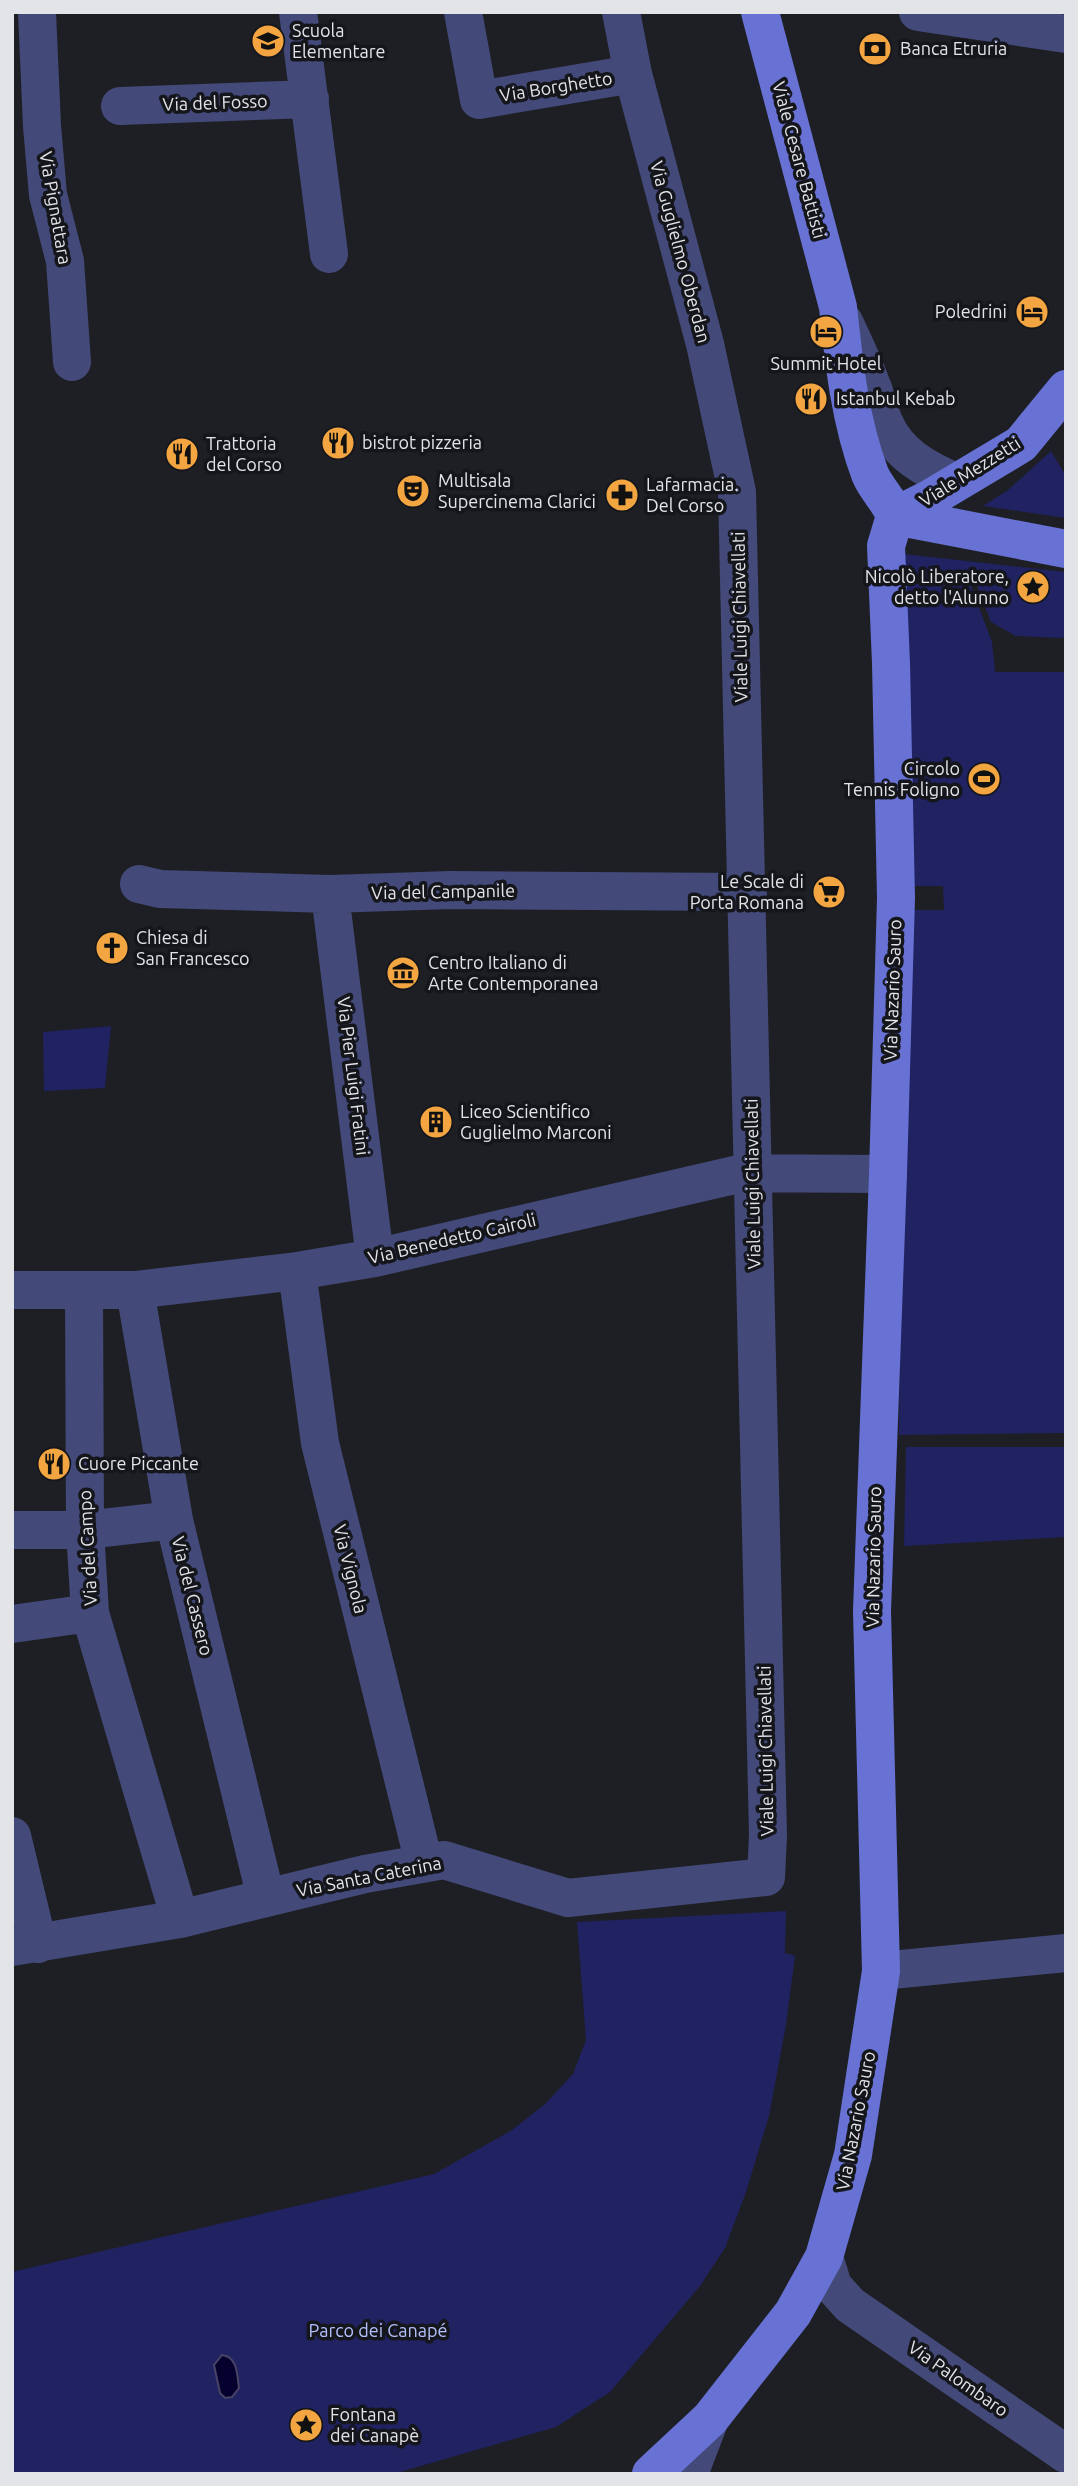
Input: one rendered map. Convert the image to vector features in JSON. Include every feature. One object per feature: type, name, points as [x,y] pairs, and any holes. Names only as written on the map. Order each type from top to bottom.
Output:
[{"type":"main road","name":"Viale Cesare Battisti","points":[[760,12],[838,307],[843,358],[860,443],[871,477],[895,516]]},
{"type":"main road","name":"Viale Mezzetti","points":[[895,516],[1021,444],[1066,389]]},
{"type":"main road","points":[[895,516],[1066,549]]},
{"type":"main road","name":"Via Nazario Sauro","points":[[651,2474],[710,2419],[793,2313],[824,2257],[853,2155],[881,1971],[872,1612],[896,898],[886,546],[895,516]]},
{"type":"street","name":"Via Pignattara","points":[[37,12],[48,195],[65,261],[72,362]]},
{"type":"street","points":[[298,12],[329,254]]},
{"type":"street","name":"Via Borghetto","points":[[463,12],[479,100],[633,74]]},
{"type":"street","name":"Via Guglielmo Oberdan","points":[[621,12],[633,74],[705,344],[737,492]]},
{"type":"street","points":[[918,12],[1066,34]]},
{"type":"street","name":"Via del Fosso","points":[[120,106],[310,99]]},
{"type":"street","name":"Viale Cesare Battisti","points":[[838,307],[873,387],[885,425],[897,444],[910,458],[930,471],[957,482]]},
{"type":"street","name":"Viale Luigi Chiavellati","points":[[737,492],[759,1371],[768,1807],[766,1877]]},
{"type":"street","name":"Via del Campanile","points":[[139,884],[159,889],[330,894],[451,890],[748,892]]},
{"type":"street","name":"Via Pier Luigi Fratini","points":[[330,894],[375,1258]]},
{"type":"street","name":"Via Benedetto Cairoli","points":[[12,1290],[135,1290],[297,1271],[375,1258],[743,1173],[888,1174]]},
{"type":"street","name":"Via Vignola","points":[[297,1271],[320,1443],[424,1863]]},
{"type":"street","name":"Via del Campo","points":[[84,1290],[85,1530],[90,1613],[180,1919]]},
{"type":"street","name":"Via del Cassero","points":[[135,1290],[174,1520],[266,1898]]},
{"type":"street","points":[[12,1530],[85,1530],[174,1520]]},
{"type":"street","points":[[12,1624],[90,1613]]},
{"type":"street","points":[[12,1836],[25,1946]]},
{"type":"street","name":"Via Santa Caterina","points":[[25,1946],[180,1919],[444,1860],[568,1898],[766,1877]]},
{"type":"street","points":[[881,1971],[1066,1954]]},
{"type":"street","name":"Via Palombaro","points":[[824,2257],[834,2286],[850,2305],[1066,2454]]},
{"type":"street","points":[[793,2313],[817,2305],[850,2305]]},
{"type":"street","points":[[689,2474],[710,2419]]},
{"type":"green space","points":[[1051,451],[1066,476],[1066,518],[983,506],[1008,490]]},
{"type":"green space","points":[[904,554],[1066,572],[1066,635],[1062,638],[1016,636],[991,622],[975,580],[905,578]]},
{"type":"green space","points":[[898,583],[971,586],[992,642],[995,672],[1066,672],[1066,1433],[899,1435],[904,910],[944,910],[943,886],[903,886]]},
{"type":"green space","points":[[111,1026],[105,1088],[44,1091],[43,1032]]},
{"type":"green space","points":[[906,1447],[1066,1447],[1066,1537],[904,1546]]},
{"type":"green space","name":"Parco dei Canapé","points":[[786,1911],[785,1953],[795,1956],[786,2025],[769,2116],[746,2192],[725,2248],[700,2286],[610,2392],[556,2427],[393,2474],[12,2474],[12,2272],[434,2174],[512,2130],[545,2104],[573,2074],[586,2040],[577,1922]]},
{"type":"shaded area","points":[[222,2355],[231,2359],[237,2372],[239,2388],[232,2397],[225,2398],[220,2393],[214,2365]]},
{"type":"place","name":"Scuola Elementare","points":[[268,41]]},
{"type":"place","name":"Banca Etruria","points":[[875,49]]},
{"type":"place","name":"Poledrini","points":[[1032,312]]},
{"type":"place","name":"Summit Hotel","points":[[826,332]]},
{"type":"place","name":"Istanbul Kebab","points":[[811,399]]},
{"type":"place","name":"bistrot pizzeria","points":[[338,443]]},
{"type":"place","name":"Trattoria del Corso","points":[[182,454]]},
{"type":"place","name":"Multisala Supercinema Clarici","points":[[413,491]]},
{"type":"place","name":"Lafarmacia. Del Corso","points":[[622,495]]},
{"type":"place","name":"Nicolò Liberatore, detto l'Alunno","points":[[1033,587]]},
{"type":"place","name":"Circolo Tennis Foligno","points":[[984,779]]},
{"type":"place","name":"Le Scale di Porta Romana","points":[[829,892]]},
{"type":"place","name":"Chiesa di San Francesco","points":[[112,948]]},
{"type":"place","name":"Centro Italiano di Arte Contemporanea","points":[[403,973]]},
{"type":"place","name":"Liceo Scientifico Guglielmo Marconi","points":[[436,1122]]},
{"type":"place","name":"Cuore Piccante","points":[[54,1464]]},
{"type":"place","name":"Fontana dei Canapè","points":[[306,2425]]}]
